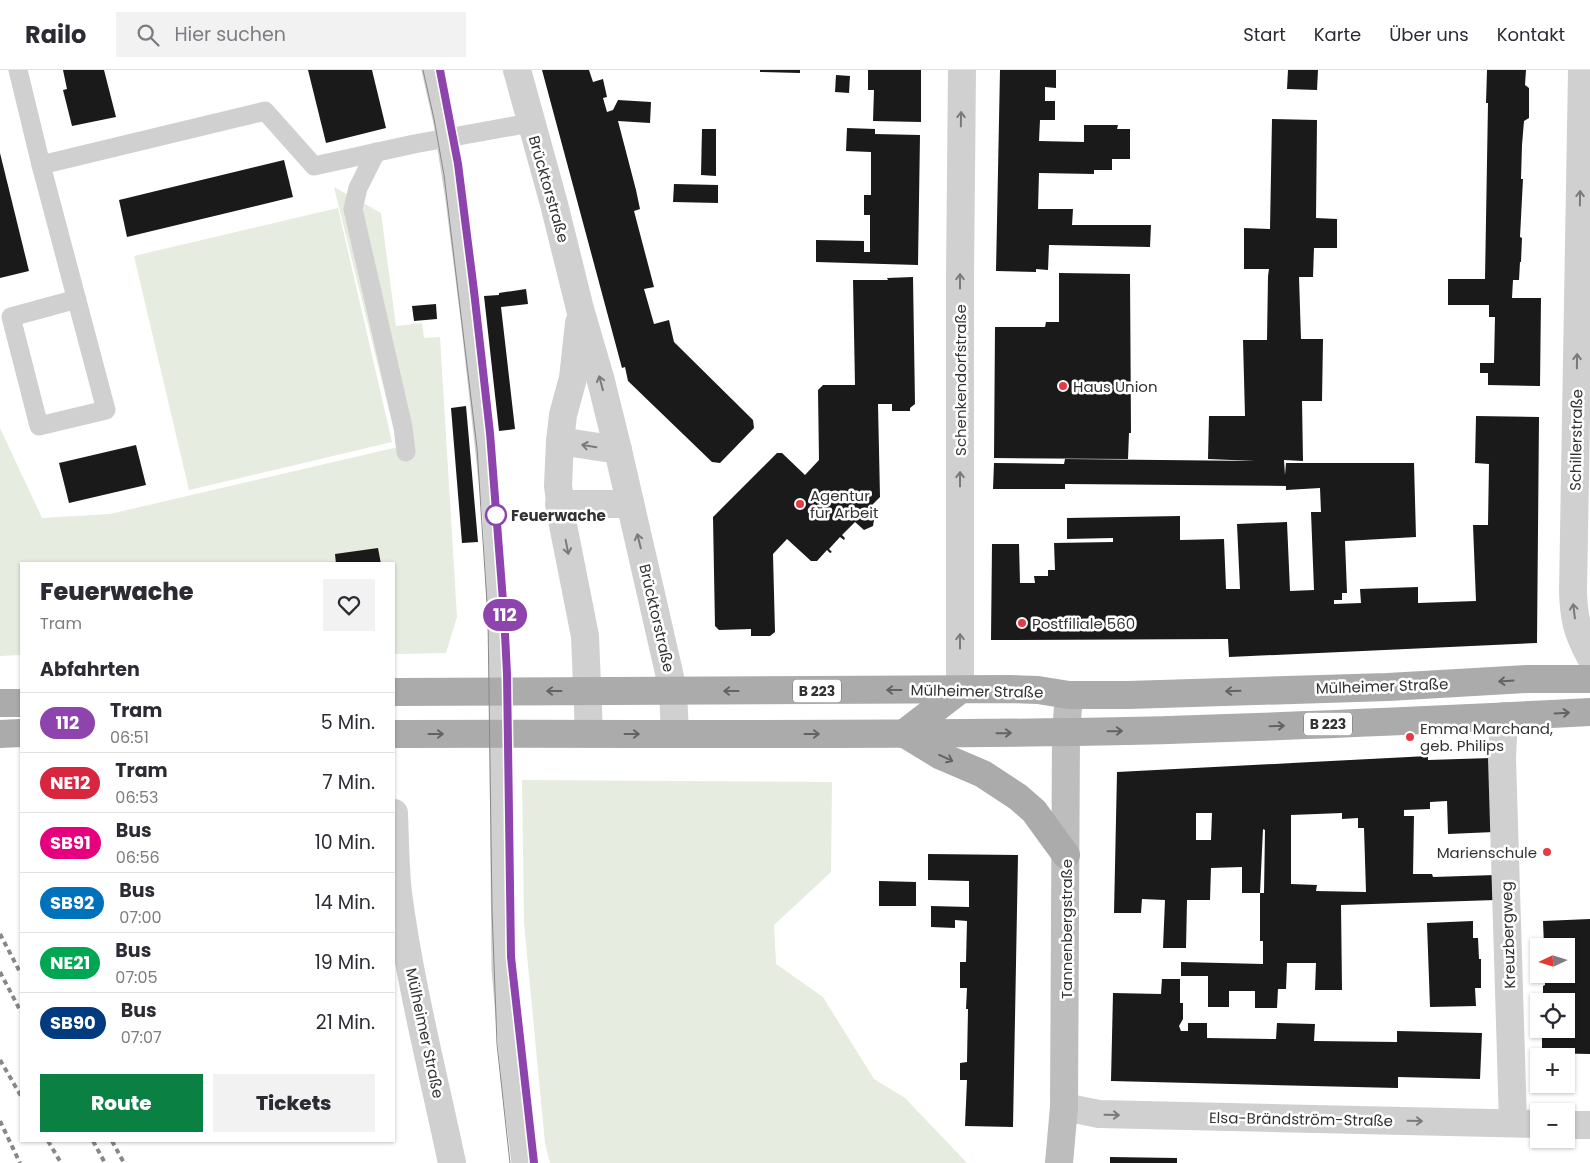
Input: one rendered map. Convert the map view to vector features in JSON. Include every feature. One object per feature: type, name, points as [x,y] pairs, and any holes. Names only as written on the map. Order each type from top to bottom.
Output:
[{"type":"main road","name":"Mülheimer Straße","points":[[395,692],[1009,689],[1038,690],[1069,695],[1128,695],[1527,679],[1590,679]]},
{"type":"main road","points":[[960,690],[903,734],[941,756],[983,774],[1018,797],[1034,811],[1066,855]]},
{"type":"main road","points":[[0,703],[20,703]]},
{"type":"main road","name":"B 223","points":[[395,734],[903,734],[1066,732],[1314,725],[1590,712]]},
{"type":"main road","points":[[0,734],[20,734]]},
{"type":"street","name":"Brücktorstraße","points":[[517,70],[618,450],[673,690],[676,734]]},
{"type":"street","name":"Schenkendorfstraße","points":[[960,690],[962,70]]},
{"type":"street","name":"Schillerstraße","points":[[1582,70],[1573,592],[1579,636],[1590,656]]},
{"type":"street","name":"Brücktorstraße","points":[[580,309],[573,378],[563,415],[558,486],[559,504],[585,636],[589,734]]},
{"type":"street","points":[[560,441],[618,450]]},
{"type":"street","points":[[559,504],[630,504]]},
{"type":"street","name":"Tannenbergstraße","points":[[1059,1163],[1064,1107],[1066,732],[1069,695]]},
{"type":"street","name":"Kreuzbergweg","points":[[1504,716],[1502,758],[1526,1124]]},
{"type":"street","name":"Mülheimer Straße","points":[[395,832],[398,890],[403,928],[452,1163]]},
{"type":"street","name":"Elsa-Brändström-Straße","points":[[1064,1107],[1099,1114],[1526,1124]]},
{"type":"street","points":[[1575,1124],[1590,1125]]},
{"type":"lane","points":[[18,70],[41,165],[77,299],[106,410],[39,426],[11,317],[77,299]]},
{"type":"lane","points":[[431,70],[443,123],[456,210],[492,516],[498,647],[501,970],[511,1084],[521,1163]]},
{"type":"lane","points":[[41,165],[265,111],[314,166],[418,143],[530,123]]},
{"type":"lane","points":[[376,152],[358,188],[353,209],[403,427],[406,452]]},
{"type":"shaded area","points":[[334,187],[381,213],[396,326],[422,323],[424,338],[440,337],[457,617],[446,653],[395,654],[395,562],[20,562],[20,655],[0,656],[0,428],[42,518],[110,514],[398,447]]},
{"type":"shaded area","points":[[338,208],[392,442],[189,490],[134,256]]},
{"type":"shaded area","points":[[522,780],[832,782],[831,872],[774,925],[776,964],[823,997],[874,1079],[905,1098],[967,1163],[550,1163],[545,1143],[524,923]]},
{"type":"building","points":[[63,70],[104,70],[116,117],[72,126],[63,90],[67,89]]},
{"type":"building","points":[[308,70],[372,70],[386,128],[326,143]]},
{"type":"building","points":[[542,70],[589,70],[593,82],[603,79],[607,97],[603,98],[607,112],[613,110],[618,100],[651,102],[650,123],[618,121],[640,209],[634,211],[654,287],[644,289],[654,324],[669,320],[674,342],[753,420],[754,428],[720,463],[712,462],[628,381],[625,367],[622,368]]},
{"type":"building","points":[[760,70],[800,70],[800,73],[760,72]]},
{"type":"building","points":[[868,70],[921,70],[921,122],[873,121],[874,90],[868,90]]},
{"type":"building","points":[[1000,70],[1056,70],[1056,88],[1045,87],[1045,101],[1055,101],[1055,120],[1040,120],[1039,141],[1084,142],[1084,125],[1118,125],[1117,129],[1130,129],[1130,159],[1112,159],[1112,170],[1094,170],[1094,174],[1039,173],[1038,209],[1073,209],[1072,225],[1151,225],[1150,247],[1049,245],[1048,270],[1036,269],[1036,272],[996,271]]},
{"type":"building","points":[[1288,70],[1318,70],[1317,90],[1287,89]]},
{"type":"building","points":[[1487,70],[1526,70],[1525,85],[1529,88],[1529,118],[1524,121],[1522,145],[1521,262],[1519,280],[1513,280],[1512,298],[1541,298],[1540,386],[1488,385],[1488,373],[1480,373],[1480,363],[1494,363],[1495,317],[1489,317],[1489,305],[1448,305],[1448,279],[1485,279]]},
{"type":"building","points":[[836,75],[850,76],[849,93],[835,92]]},
{"type":"building","points":[[1272,119],[1317,120],[1316,218],[1337,219],[1337,248],[1314,248],[1313,277],[1299,277],[1301,339],[1323,339],[1322,401],[1302,401],[1303,461],[1284,460],[1285,475],[1286,463],[1414,463],[1416,537],[1345,541],[1347,593],[1342,593],[1342,600],[1334,600],[1334,604],[1361,603],[1360,589],[1418,587],[1418,603],[1476,601],[1473,525],[1488,525],[1489,464],[1475,463],[1476,416],[1539,417],[1537,643],[1229,657],[1228,639],[991,640],[992,544],[1019,544],[1020,583],[1035,583],[1034,576],[1048,576],[1048,570],[1055,570],[1054,543],[1113,542],[1113,538],[1067,539],[1067,518],[1180,516],[1180,540],[1224,539],[1226,589],[1240,589],[1237,524],[1287,522],[1290,591],[1314,590],[1311,512],[1321,512],[1320,488],[1286,490],[1286,486],[1065,484],[1065,489],[993,489],[994,463],[1064,464],[1065,459],[1255,461],[1208,459],[1209,416],[1245,416],[1243,340],[1267,340],[1269,269],[1244,269],[1244,228],[1270,229]]},
{"type":"building","points":[[847,128],[875,129],[875,134],[920,135],[918,265],[816,262],[816,240],[864,241],[864,252],[870,252],[870,215],[864,215],[864,195],[871,195],[871,152],[846,151]]},
{"type":"building","points":[[702,129],[716,129],[716,176],[701,175]]},
{"type":"building","points":[[0,153],[29,271],[0,278]]},
{"type":"building","points":[[284,160],[293,197],[127,237],[119,200]]},
{"type":"building","points":[[674,184],[718,185],[718,203],[673,202]]},
{"type":"building","name":"Haus Union","points":[[1059,273],[1130,274],[1131,433],[1129,433],[1128,459],[994,458],[995,327],[1045,327],[1046,322],[1059,322]]},
{"type":"building","name":"Agentur für Arbeit","points":[[913,277],[915,404],[910,408],[910,411],[892,411],[892,404],[878,404],[880,497],[866,511],[873,517],[873,526],[864,530],[855,522],[842,535],[845,538],[844,540],[840,537],[829,549],[832,552],[830,553],[827,550],[817,561],[811,561],[787,539],[773,554],[775,632],[770,636],[751,636],[751,629],[719,630],[715,626],[713,517],[777,453],[782,453],[805,475],[819,460],[818,390],[823,385],[855,385],[853,280],[888,280],[887,278]]},
{"type":"building","points":[[526,289],[528,304],[501,307],[515,429],[499,431],[484,296]]},
{"type":"building","points":[[436,304],[437,319],[414,321],[412,306]]},
{"type":"building","points":[[466,406],[478,542],[462,543],[451,408]]},
{"type":"building","points":[[136,445],[146,485],[69,503],[59,463]]},
{"type":"building","points":[[378,548],[381,562],[336,562],[335,554]]},
{"type":"building","points":[[1428,756],[1428,760],[1491,758],[1494,832],[1448,834],[1447,801],[1430,802],[1430,809],[1404,810],[1404,816],[1414,816],[1413,874],[1432,874],[1433,877],[1495,875],[1496,900],[1341,905],[1342,990],[1315,990],[1316,963],[1287,963],[1286,989],[1278,989],[1277,1008],[1255,1008],[1255,991],[1229,991],[1229,1007],[1208,1007],[1208,976],[1181,976],[1181,962],[1263,964],[1263,941],[1260,941],[1260,893],[1242,893],[1242,867],[1211,868],[1210,900],[1187,900],[1186,948],[1163,948],[1165,900],[1142,899],[1141,913],[1114,913],[1117,772]],"holes":[[[1196,813],[1212,813],[1211,840],[1196,840]],[[1342,813],[1342,819],[1358,818],[1358,828],[1364,828],[1366,892],[1316,891],[1317,885],[1291,884],[1291,815]],[[1263,829],[1265,830],[1264,893],[1260,893]]]},
{"type":"building","points":[[928,854],[1018,855],[1013,1127],[965,1126],[967,1080],[960,1080],[960,1063],[967,1062],[968,1009],[966,1009],[967,988],[960,988],[960,962],[966,962],[967,921],[955,920],[955,928],[931,927],[931,906],[969,907],[969,881],[928,880]]},
{"type":"building","points":[[879,881],[916,882],[916,906],[879,906]]},
{"type":"building","points":[[1590,919],[1590,1054],[1575,1054],[1575,1048],[1542,1048],[1542,1038],[1575,1038],[1575,993],[1543,993],[1543,986],[1545,983],[1575,983],[1575,938],[1544,938],[1543,921]]},
{"type":"building","points":[[1473,921],[1473,938],[1478,938],[1479,959],[1481,959],[1481,988],[1475,988],[1476,1006],[1430,1007],[1427,923]]},
{"type":"building","points":[[1162,979],[1180,979],[1180,1003],[1183,1003],[1183,1019],[1179,1026],[1181,1031],[1188,1031],[1188,1023],[1207,1023],[1207,1038],[1276,1039],[1277,1023],[1315,1024],[1314,1041],[1397,1042],[1397,1031],[1482,1033],[1480,1079],[1398,1077],[1398,1088],[1111,1081],[1113,993],[1161,994]]},
{"type":"building","points":[[1110,1157],[1177,1158],[1177,1163],[1110,1163]]},
{"type":"tram line","points":[[423,70],[444,175],[477,448],[488,618],[492,910],[497,1044],[510,1163]]},
{"type":"tram line","points":[[440,70],[458,164],[488,414],[505,614],[511,957],[534,1163]]},
{"type":"tram line","name":"112","points":[[440,70],[458,164],[490,433],[507,674],[511,957],[534,1163]]},
{"type":"railway","points":[[0,934],[20,972]]},
{"type":"railway","points":[[0,972],[20,1010]]},
{"type":"railway","points":[[0,1060],[20,1094]]},
{"type":"railway","points":[[0,1121],[20,1163]]},
{"type":"railway","points":[[49,1142],[61,1163]]},
{"type":"railway","points":[[94,1142],[105,1163]]},
{"type":"railway","points":[[113,1142],[124,1163]]},
{"type":"place","name":"Haus Union","points":[[1063,386]]},
{"type":"place","name":"Agentur für Arbeit","points":[[800,504]]},
{"type":"place","name":"Feuerwache","points":[[496,515]]},
{"type":"place","name":"Postfiliale 560","points":[[1022,623]]},
{"type":"place","name":"Emma Marchand, geb. Philips","points":[[1410,737]]},
{"type":"place","name":"Marienschule","points":[[1547,852]]}]
